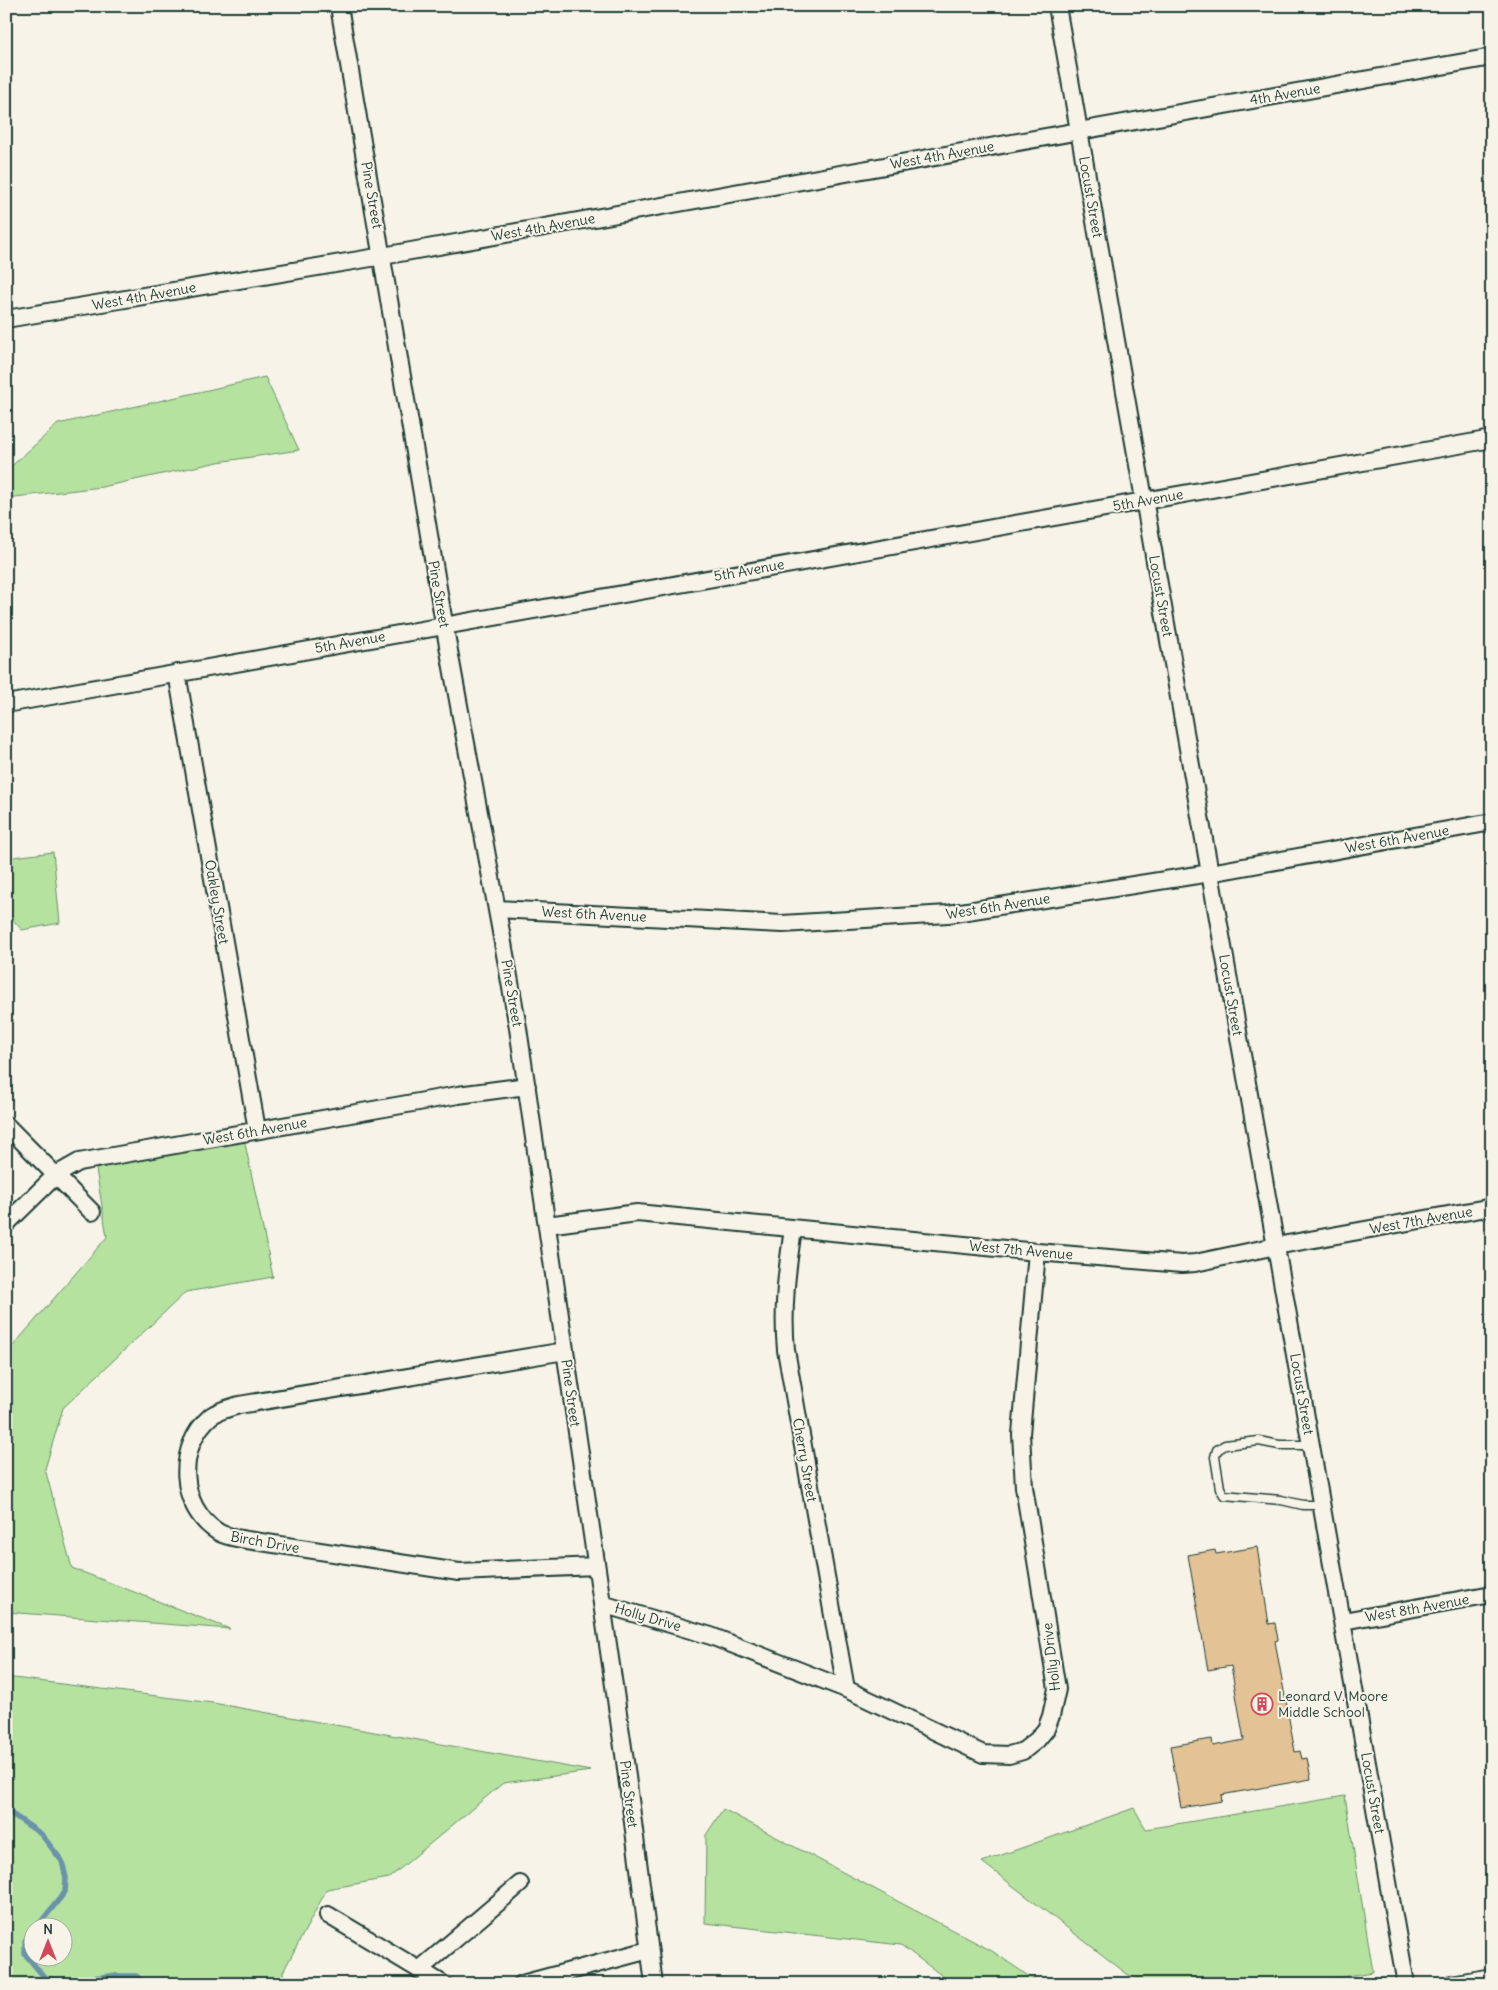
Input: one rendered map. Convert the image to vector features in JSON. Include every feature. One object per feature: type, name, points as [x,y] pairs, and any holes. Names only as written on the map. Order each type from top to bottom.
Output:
[{"type":"street","name":"Pine Street","points":[[339,6],[383,256],[444,624],[498,909],[527,1086],[625,1761],[654,1984]]},
{"type":"street","name":"Locust Street","points":[[1057,6],[1406,1984]]},
{"type":"street","name":"4th Avenue","points":[[1079,131],[1492,57]]},
{"type":"street","name":"West 4th Avenue","points":[[6,319],[383,256],[1079,131]]},
{"type":"street","name":"5th Avenue","points":[[6,704],[444,624],[1492,439]]},
{"type":"street","name":"Oakley Street","points":[[177,673],[257,1130]]},
{"type":"street","name":"West 6th Avenue","points":[[498,909],[782,924],[948,914],[1210,873],[1492,822]]},
{"type":"street","name":"West 6th Avenue","points":[[6,1224],[56,1175],[78,1162],[458,1095],[527,1086]]},
{"type":"street","points":[[6,1125],[92,1212]]},
{"type":"street","name":"West 7th Avenue","points":[[547,1225],[637,1213],[1037,1252],[1182,1264],[1492,1207]]},
{"type":"street","name":"Cherry Street","points":[[793,1229],[784,1291],[783,1321],[786,1350],[846,1689]]},
{"type":"street","name":"Holly Drive","points":[[602,1604],[711,1636],[846,1689],[983,1754],[1009,1755],[1023,1750],[1037,1740],[1046,1729],[1055,1701],[1056,1682],[1024,1487],[1021,1434],[1037,1252]]},
{"type":"street","name":"Birch Drive","points":[[565,1351],[225,1409],[213,1415],[194,1438],[188,1452],[186,1482],[190,1497],[197,1511],[207,1522],[218,1532],[247,1540],[459,1572],[596,1566]]},
{"type":"street","name":"West 8th Avenue","points":[[1343,1621],[1492,1594]]},
{"type":"street","points":[[420,1970],[520,1884]]},
{"type":"street","points":[[328,1915],[442,1984]]},
{"type":"street","points":[[522,1984],[649,1950]]},
{"type":"street","points":[[1451,1984],[1492,1977]]},
{"type":"lane","points":[[1311,1446],[1279,1446],[1259,1441],[1225,1446],[1217,1450],[1215,1457],[1220,1488],[1224,1495],[1281,1500],[1303,1505],[1320,1505]]},
{"type":"green space","points":[[265,377],[299,450],[218,462],[102,487],[6,498],[6,471],[58,424]]},
{"type":"green space","points":[[53,852],[60,923],[22,930],[6,912],[6,858]]},
{"type":"green space","points":[[243,1134],[273,1277],[186,1292],[63,1408],[45,1469],[72,1568],[230,1629],[6,1612],[6,1354],[107,1237],[96,1169]]},
{"type":"green space","points":[[6,1677],[213,1703],[591,1771],[503,1783],[389,1878],[327,1889],[283,1972],[284,1984],[6,1984]]},
{"type":"green space","points":[[1345,1796],[1373,1972],[1298,1984],[1150,1984],[1127,1974],[982,1862],[1134,1808],[1146,1829]]},
{"type":"green space","points":[[723,1809],[992,1951],[1040,1984],[953,1984],[901,1945],[705,1923],[706,1835]]},
{"type":"building","name":"Leonard V. Moore Middle School","points":[[1257,1547],[1269,1624],[1275,1623],[1278,1640],[1275,1641],[1295,1752],[1300,1751],[1302,1759],[1307,1758],[1311,1779],[1221,1795],[1222,1801],[1181,1808],[1170,1746],[1212,1739],[1213,1746],[1244,1740],[1231,1666],[1208,1670],[1188,1555],[1215,1550],[1216,1554]]},
{"type":"waterway","points":[[6,1810],[41,1834],[62,1861],[66,1878],[65,1892],[44,1918]]},
{"type":"waterway","points":[[37,1968],[45,1978],[63,1981],[110,1976],[136,1976],[146,1984]]},
{"type":"place","name":"Leonard V. Moore Middle School","points":[[1262,1704]]}]
